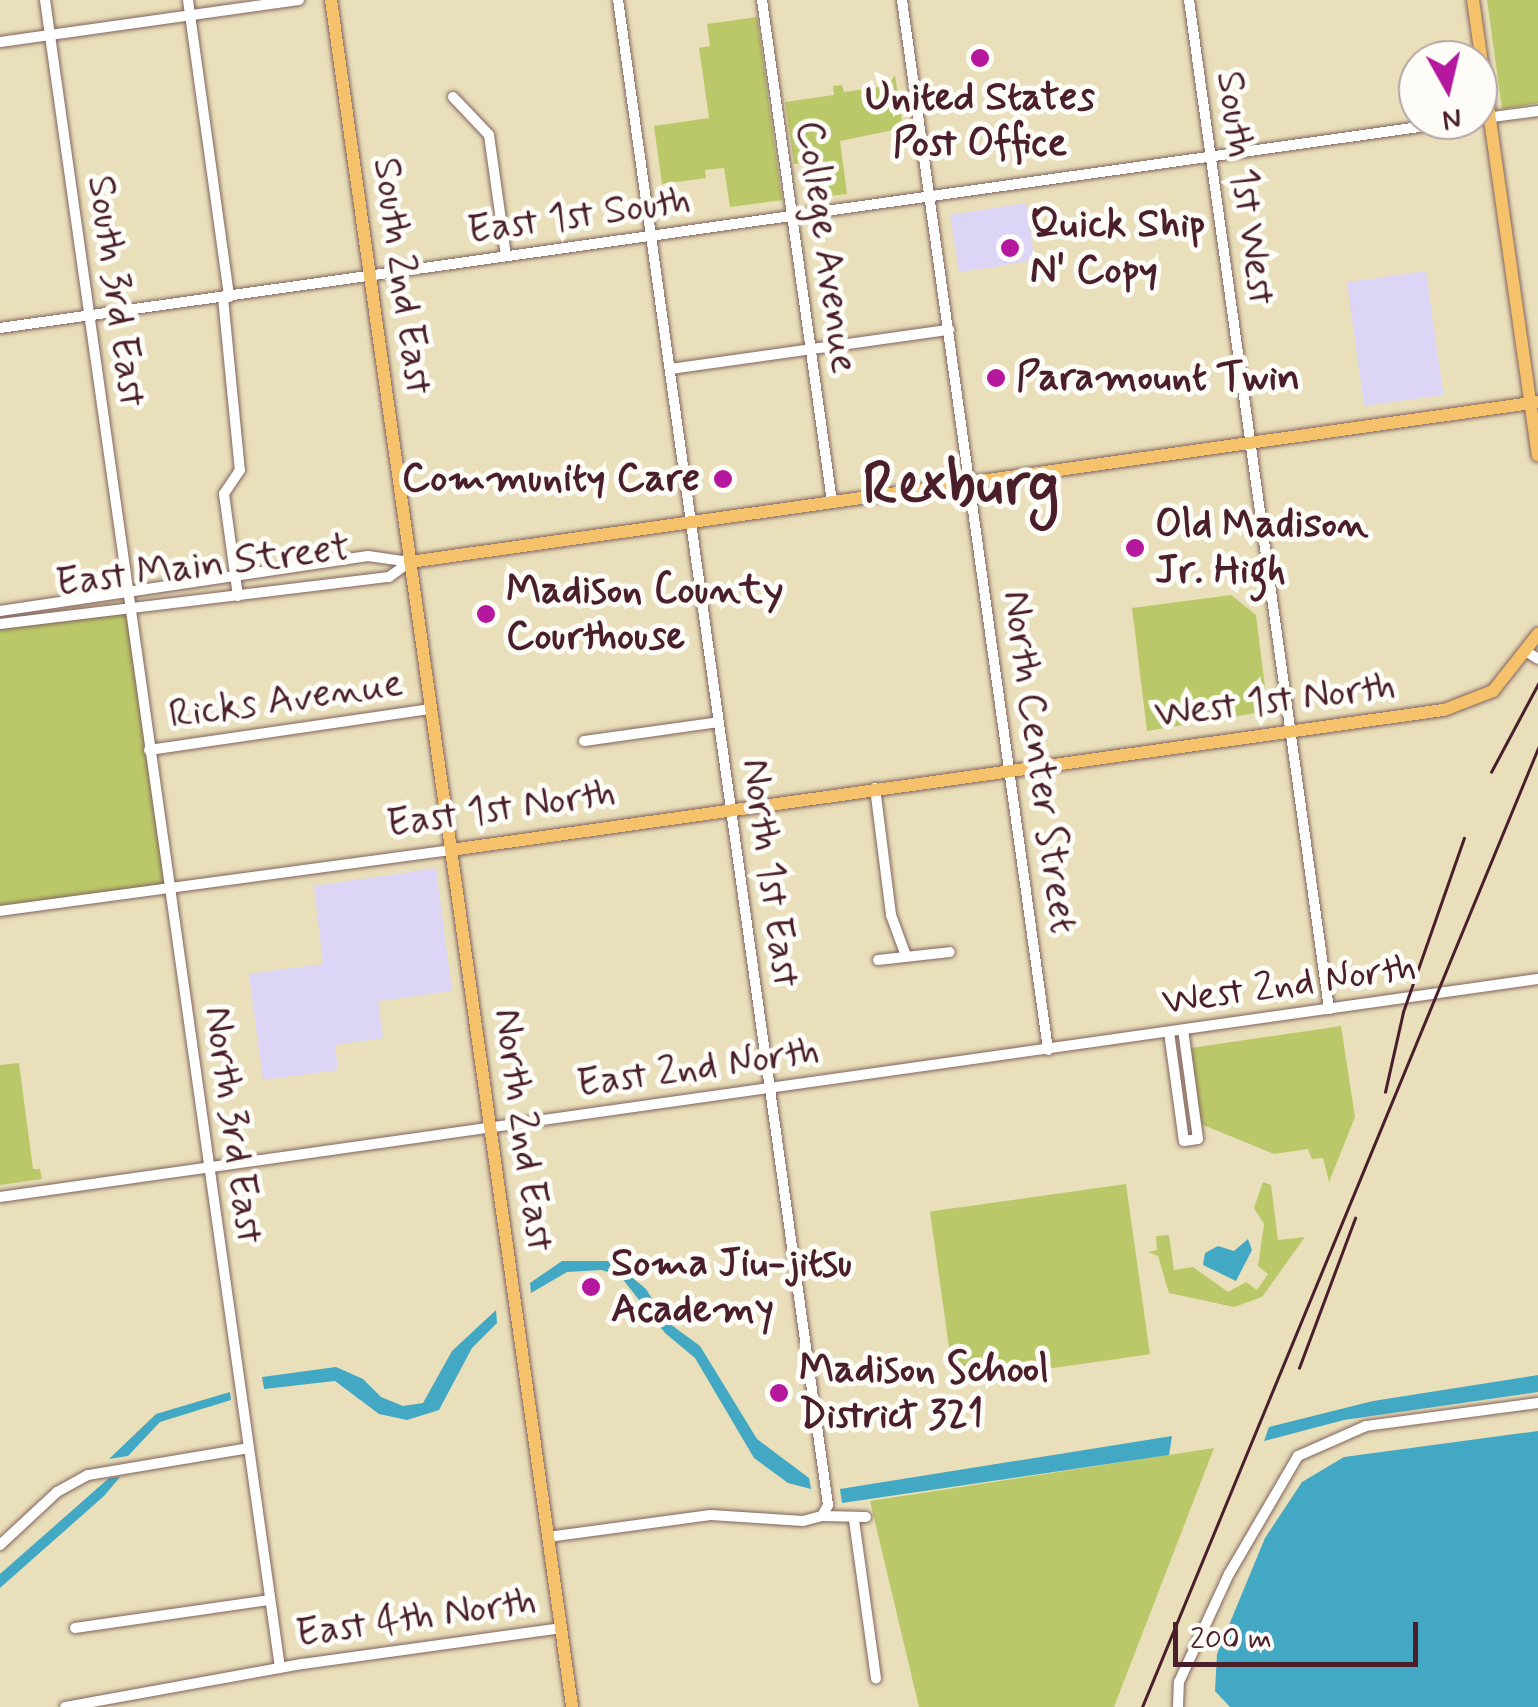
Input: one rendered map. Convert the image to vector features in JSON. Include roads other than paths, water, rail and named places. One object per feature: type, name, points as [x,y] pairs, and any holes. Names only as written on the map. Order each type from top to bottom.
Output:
[{"type":"main road","name":"South 2nd East","points":[[331,0],[410,562]]},
{"type":"main road","points":[[1473,0],[1477,40]]},
{"type":"main road","points":[[1489,140],[1535,402],[1538,455]]},
{"type":"main road","name":"East Main Street","points":[[410,562],[1535,402]]},
{"type":"main road","name":"North 2nd East","points":[[410,562],[572,1707]]},
{"type":"main road","name":"West 1st North","points":[[1010,769],[1472,704],[1500,686],[1532,655],[1538,634]]},
{"type":"main road","name":"East 1st North","points":[[451,850],[1010,769]]},
{"type":"street","name":"South 3rd East","points":[[45,0],[128,590]]},
{"type":"street","points":[[188,0],[226,298],[240,470],[224,494],[238,596]]},
{"type":"street","points":[[0,42],[299,0]]},
{"type":"street","name":"North 1st East","points":[[618,0],[828,1505],[822,1516]]},
{"type":"street","name":"College Avenue","points":[[762,0],[832,502]]},
{"type":"street","name":"North Center Street","points":[[902,0],[1048,1050]]},
{"type":"street","name":"South 1st West","points":[[1188,0],[1329,1009]]},
{"type":"street","points":[[453,96],[489,134],[506,256]]},
{"type":"street","points":[[1498,116],[1538,111]]},
{"type":"street","name":"East 1st South","points":[[0,328],[1398,130]]},
{"type":"street","points":[[670,369],[949,330]]},
{"type":"street","name":"East Main Street","points":[[0,610],[368,556],[410,562]]},
{"type":"street","name":"East Main Street","points":[[0,624],[389,576],[410,562]]},
{"type":"street","name":"North 3rd East","points":[[128,590],[280,1668]]},
{"type":"street","name":"Ricks Avenue","points":[[149,750],[431,709]]},
{"type":"street","points":[[584,741],[719,722]]},
{"type":"street","points":[[875,788],[891,915],[906,956]]},
{"type":"street","name":"East 1st North","points":[[0,912],[451,850]]},
{"type":"street","points":[[878,960],[950,952]]},
{"type":"street","name":"West 2nd North","points":[[1048,1050],[1538,979]]},
{"type":"street","points":[[1169,1032],[1184,1141],[1198,1139],[1183,1030]]},
{"type":"street","name":"East 2nd North","points":[[0,1197],[1048,1050]]},
{"type":"street","points":[[1178,1707],[1180,1682],[1228,1574],[1298,1456],[1366,1426],[1538,1403]]},
{"type":"street","points":[[0,1544],[57,1492],[88,1475],[249,1448]]},
{"type":"street","points":[[548,1536],[690,1517],[792,1522],[822,1516],[860,1519],[876,1678]]},
{"type":"street","points":[[75,1628],[270,1600]]},
{"type":"street","name":"East 4th North","points":[[65,1707],[280,1668],[561,1628]]},
{"type":"water","points":[[1248,1239],[1252,1250],[1236,1281],[1203,1265],[1205,1253],[1218,1246],[1234,1251]]},
{"type":"water","points":[[562,1261],[612,1261],[646,1289],[666,1321],[700,1346],[757,1439],[809,1478],[811,1489],[788,1483],[754,1458],[695,1358],[665,1333],[621,1277],[602,1270],[567,1272],[531,1293],[530,1283]]},
{"type":"water","points":[[496,1310],[497,1323],[472,1348],[439,1410],[407,1420],[379,1414],[335,1381],[264,1389],[262,1377],[336,1367],[363,1379],[381,1397],[403,1406],[423,1403],[452,1351]]},
{"type":"water","points":[[1538,1375],[1538,1392],[1344,1420],[1264,1441],[1269,1427],[1373,1401]]},
{"type":"water","points":[[230,1392],[231,1400],[160,1422],[128,1456],[109,1459],[156,1414]]},
{"type":"water","points":[[1538,1431],[1538,1707],[1230,1707],[1215,1691],[1217,1654],[1265,1538],[1302,1482],[1344,1457]]},
{"type":"water","points":[[1172,1436],[1169,1455],[842,1503],[840,1489]]},
{"type":"water","points":[[120,1477],[104,1496],[0,1588],[0,1574],[109,1478]]},
{"type":"railway","points":[[1491,772],[1538,684]]},
{"type":"railway","points":[[1142,1707],[1538,748]]},
{"type":"railway","points":[[1385,1092],[1403,1012],[1464,838]]},
{"type":"railway","points":[[1299,1368],[1355,1218]]},
{"type":"place","name":"United States Post Office","points":[[980,58]]},
{"type":"place","name":"Quick Ship N' Copy","points":[[1010,248]]},
{"type":"place","name":"Paramount Twin","points":[[996,378]]},
{"type":"place","name":"Community Care","points":[[723,479]]},
{"type":"place","name":"Old Madison Jr. High","points":[[1135,548]]},
{"type":"place","name":"Madison County Courthouse","points":[[486,614]]},
{"type":"place","name":"Soma Jiu-jitsu Academy","points":[[591,1287]]},
{"type":"place","name":"Madison School District 321","points":[[779,1393]]},
{"type":"district","name":"Rexburg","points":[[961,486]]}]
